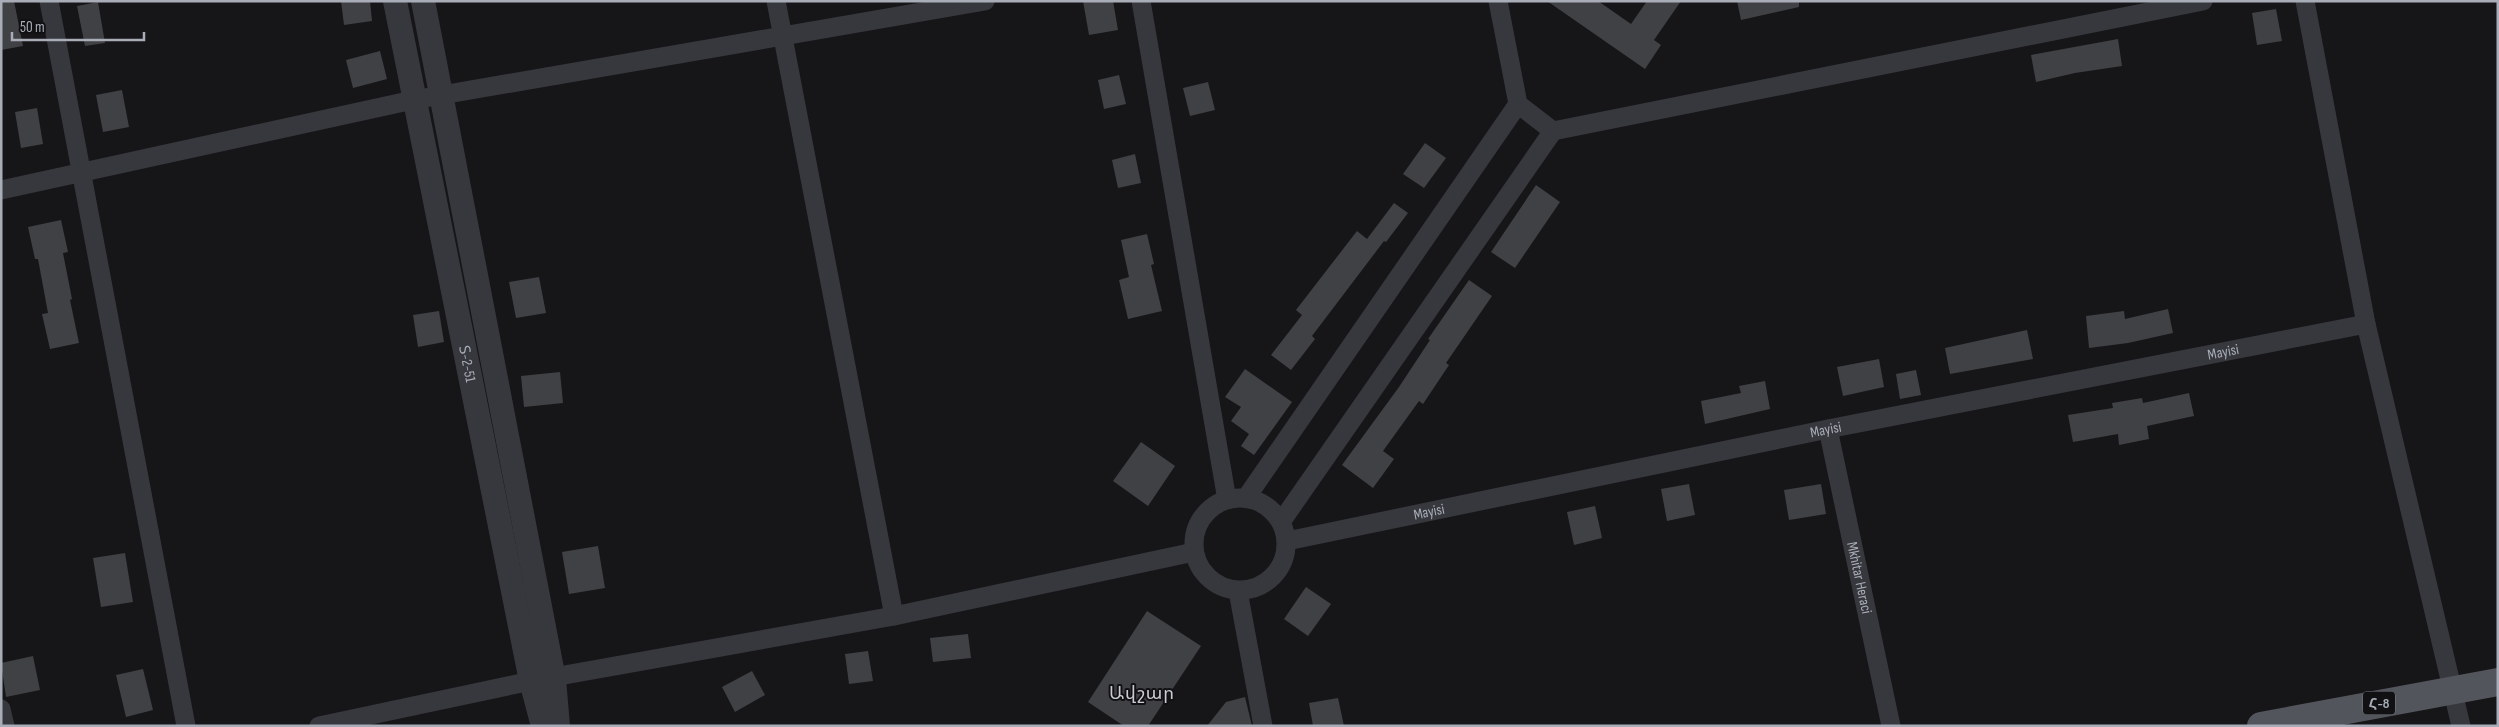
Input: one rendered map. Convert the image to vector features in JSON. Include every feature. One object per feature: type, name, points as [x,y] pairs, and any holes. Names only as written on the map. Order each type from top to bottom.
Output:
[{"type":"main road","name":"Հ-8","points":[[2261,726],[2498,682]]},
{"type":"street","points":[[49,1],[186,726]]},
{"type":"street","name":"Տ-2-51","points":[[395,1],[413,100],[542,680],[558,726]]},
{"type":"street","name":"Տ-2-51","points":[[423,1],[441,94],[542,680],[543,726]]},
{"type":"street","points":[[776,1],[894,616]]},
{"type":"street","points":[[1,190],[441,94],[783,38],[985,1]]},
{"type":"street","points":[[1141,1],[1227,500]]},
{"type":"street","points":[[1498,1],[1518,104],[1553,131]]},
{"type":"street","points":[[1281,522],[1553,131],[2203,1]]},
{"type":"street","points":[[2305,1],[2366,324],[2461,726]]},
{"type":"street","points":[[1246,498],[1518,104]]},
{"type":"street","name":"Mayisi","points":[[1287,542],[1828,429],[2366,324]]},
{"type":"street","name":"Mkhitar Heraci","points":[[1828,429],[1891,726]]},
{"type":"street","points":[[1246,498],[1260,502],[1272,510],[1281,522],[1287,542],[1285,557],[1278,571],[1268,582],[1254,589],[1238,591],[1222,588],[1209,579],[1200,567],[1194,552],[1194,538],[1198,525],[1205,514],[1227,500],[1246,498]]},
{"type":"street","points":[[319,726],[542,680],[894,616],[1194,552]]},
{"type":"street","points":[[1238,591],[1263,726]]},
{"type":"street","points":[[1,709],[4,726]]},
{"type":"building","points":[[1,1],[14,1],[23,46],[1,50]]},
{"type":"building","points":[[341,1],[370,1],[372,21],[344,25]]},
{"type":"building","points":[[1083,1],[1113,1],[1118,30],[1089,35]]},
{"type":"building","points":[[1547,1],[1598,1],[1631,24],[1647,1],[1681,1],[1654,40],[1661,45],[1645,69]]},
{"type":"building","points":[[1737,1],[1799,1],[1799,7],[1741,20]]},
{"type":"building","points":[[98,2],[105,43],[85,46],[77,6]]},
{"type":"building","points":[[2276,9],[2282,41],[2257,45],[2252,13]]},
{"type":"building","points":[[2118,39],[2122,66],[2075,73],[2036,82],[2031,55]]},
{"type":"building","points":[[380,51],[387,79],[353,88],[346,60]]},
{"type":"building","points":[[1119,75],[1126,104],[1104,109],[1098,80]]},
{"type":"building","points":[[1208,82],[1215,110],[1190,116],[1183,88]]},
{"type":"building","points":[[122,90],[129,127],[103,132],[96,95]]},
{"type":"building","points":[[37,108],[43,144],[21,148],[15,112]]},
{"type":"building","points":[[1425,143],[1446,158],[1424,188],[1403,174]]},
{"type":"building","points":[[1135,154],[1141,183],[1118,188],[1112,160]]},
{"type":"building","points":[[1536,185],[1560,202],[1515,268],[1491,252]]},
{"type":"building","points":[[1394,203],[1408,213],[1386,242],[1384,241],[1312,336],[1315,339],[1291,370],[1271,355],[1302,315],[1296,310],[1357,231],[1367,239]]},
{"type":"building","points":[[61,220],[68,252],[63,253],[79,343],[50,349],[42,314],[48,313],[38,259],[35,259],[28,227]]},
{"type":"building","points":[[1147,234],[1154,264],[1151,265],[1162,311],[1128,319],[1119,280],[1129,277],[1121,240]]},
{"type":"building","points":[[539,277],[546,313],[516,318],[509,282]]},
{"type":"building","points":[[1469,280],[1492,296],[1446,363],[1449,365],[1423,404],[1419,401],[1383,451],[1394,459],[1373,488],[1342,465],[1399,387],[1430,340],[1428,339]]},
{"type":"building","points":[[2168,309],[2173,333],[2128,343],[2089,348],[2086,316],[2124,311],[2125,319]]},
{"type":"building","points":[[439,311],[444,342],[418,347],[413,315]]},
{"type":"building","points":[[2027,330],[2033,359],[1950,374],[1945,348]]},
{"type":"building","points":[[1879,359],[1884,387],[1843,396],[1837,367]]},
{"type":"building","points":[[1245,369],[1292,402],[1254,455],[1241,446],[1249,434],[1231,421],[1241,407],[1225,397]]},
{"type":"building","points":[[1916,370],[1921,395],[1900,399],[1896,374]]},
{"type":"building","points":[[560,372],[563,403],[524,407],[521,376]]},
{"type":"building","points":[[1765,381],[1770,409],[1705,424],[1701,401],[1741,393],[1739,386]]},
{"type":"building","points":[[2189,393],[2194,416],[2147,426],[2149,439],[2119,445],[2118,434],[2073,442],[2068,415],[2113,408],[2112,403],[2142,398],[2143,403]]},
{"type":"building","points":[[1141,442],[1175,466],[1148,506],[1113,481]]},
{"type":"building","points":[[1689,484],[1695,515],[1667,521],[1661,489]]},
{"type":"building","points":[[1821,484],[1826,514],[1789,520],[1784,490]]},
{"type":"building","points":[[1595,506],[1602,538],[1574,545],[1567,512]]},
{"type":"building","points":[[598,546],[605,588],[569,594],[562,552]]},
{"type":"building","points":[[125,553],[133,602],[101,607],[93,558]]},
{"type":"building","points":[[1306,587],[1331,604],[1308,636],[1284,619]]},
{"type":"building","points":[[1147,611],[1201,646],[1148,726],[1124,726],[1088,702]]},
{"type":"building","points":[[968,634],[971,658],[933,662],[930,638]]},
{"type":"building","points":[[868,651],[873,681],[849,684],[845,654]]},
{"type":"building","points":[[33,656],[40,690],[6,697],[1,663]]},
{"type":"building","points":[[143,669],[153,710],[126,717],[116,675]]},
{"type":"building","points":[[752,671],[765,695],[735,712],[722,687]]},
{"type":"building","points":[[1245,697],[1252,726],[1207,726],[1226,702]]},
{"type":"building","points":[[1338,698],[1344,726],[1313,726],[1309,703]]},
{"type":"district","name":"Ավշար","points":[[1142,693]]}]
